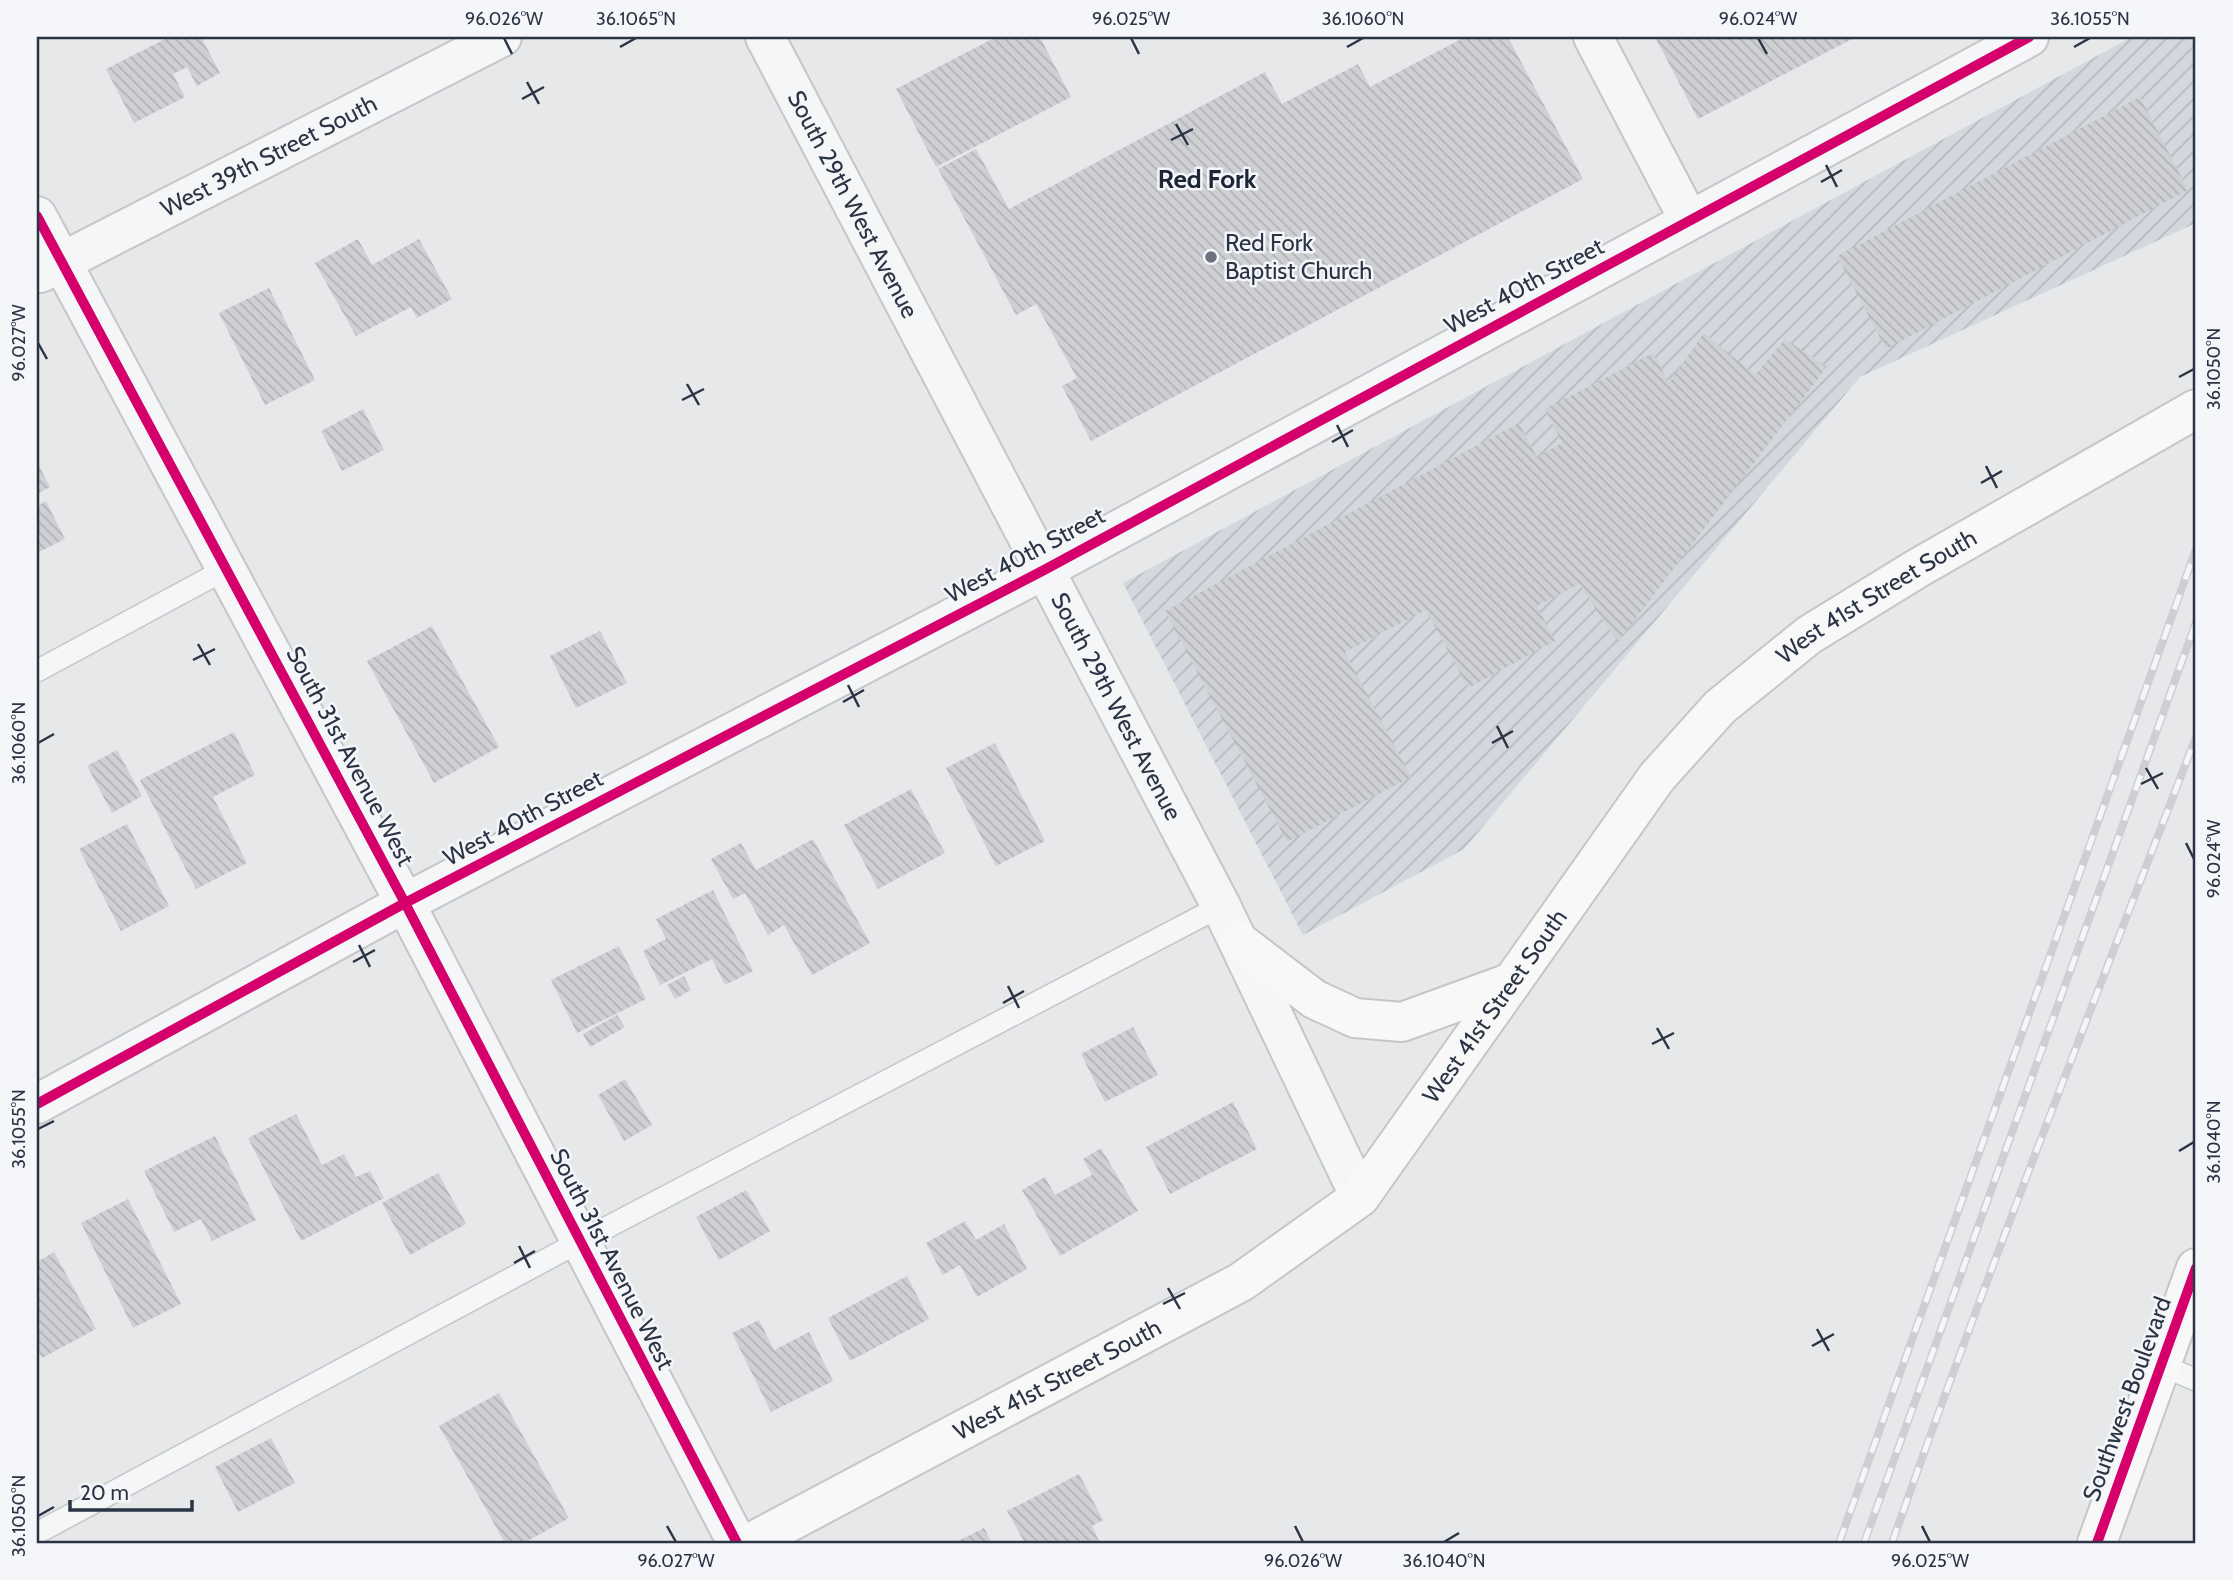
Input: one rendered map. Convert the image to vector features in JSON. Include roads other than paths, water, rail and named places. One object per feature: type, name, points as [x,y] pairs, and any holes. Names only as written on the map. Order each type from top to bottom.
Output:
[{"type":"main road","name":"West 41st Street South","points":[[750,1543],[1241,1282],[1360,1197],[1657,777],[1720,707],[1809,635],[1918,568],[2196,409]]},
{"type":"main road","points":[[1238,941],[1314,999],[1355,1018],[1402,1022],[1512,982]]},
{"type":"main road","name":"Southwest Boulevard","points":[[2097,1543],[2196,1268]]},
{"type":"street","name":"West 39th Street South","points":[[49,268],[502,37]]},
{"type":"street","name":"South 29th West Avenue","points":[[765,37],[1221,906],[1360,1197]]},
{"type":"street","points":[[1593,37],[1689,220]]},
{"type":"street","name":"West 40th Street","points":[[37,1104],[405,904],[1045,569],[2029,37]]},
{"type":"street","name":"South 31st Avenue West","points":[[37,216],[49,268],[226,569],[405,904],[737,1543]]},
{"type":"lane","points":[[37,671],[226,569]]},
{"type":"lane","points":[[37,1532],[579,1242],[1221,906]]},
{"type":"lane","points":[[2161,1365],[2196,1380]]},
{"type":"railway","points":[[1839,1543],[2196,549]]},
{"type":"railway","points":[[1864,1543],[2196,622]]},
{"type":"railway","points":[[1892,1543],[2003,1240],[2196,737]]},
{"type":"place","name":"Red Fork Baptist Church","points":[[1211,257]]},
{"type":"district","name":"Red Fork","points":[[1207,179]]}]
